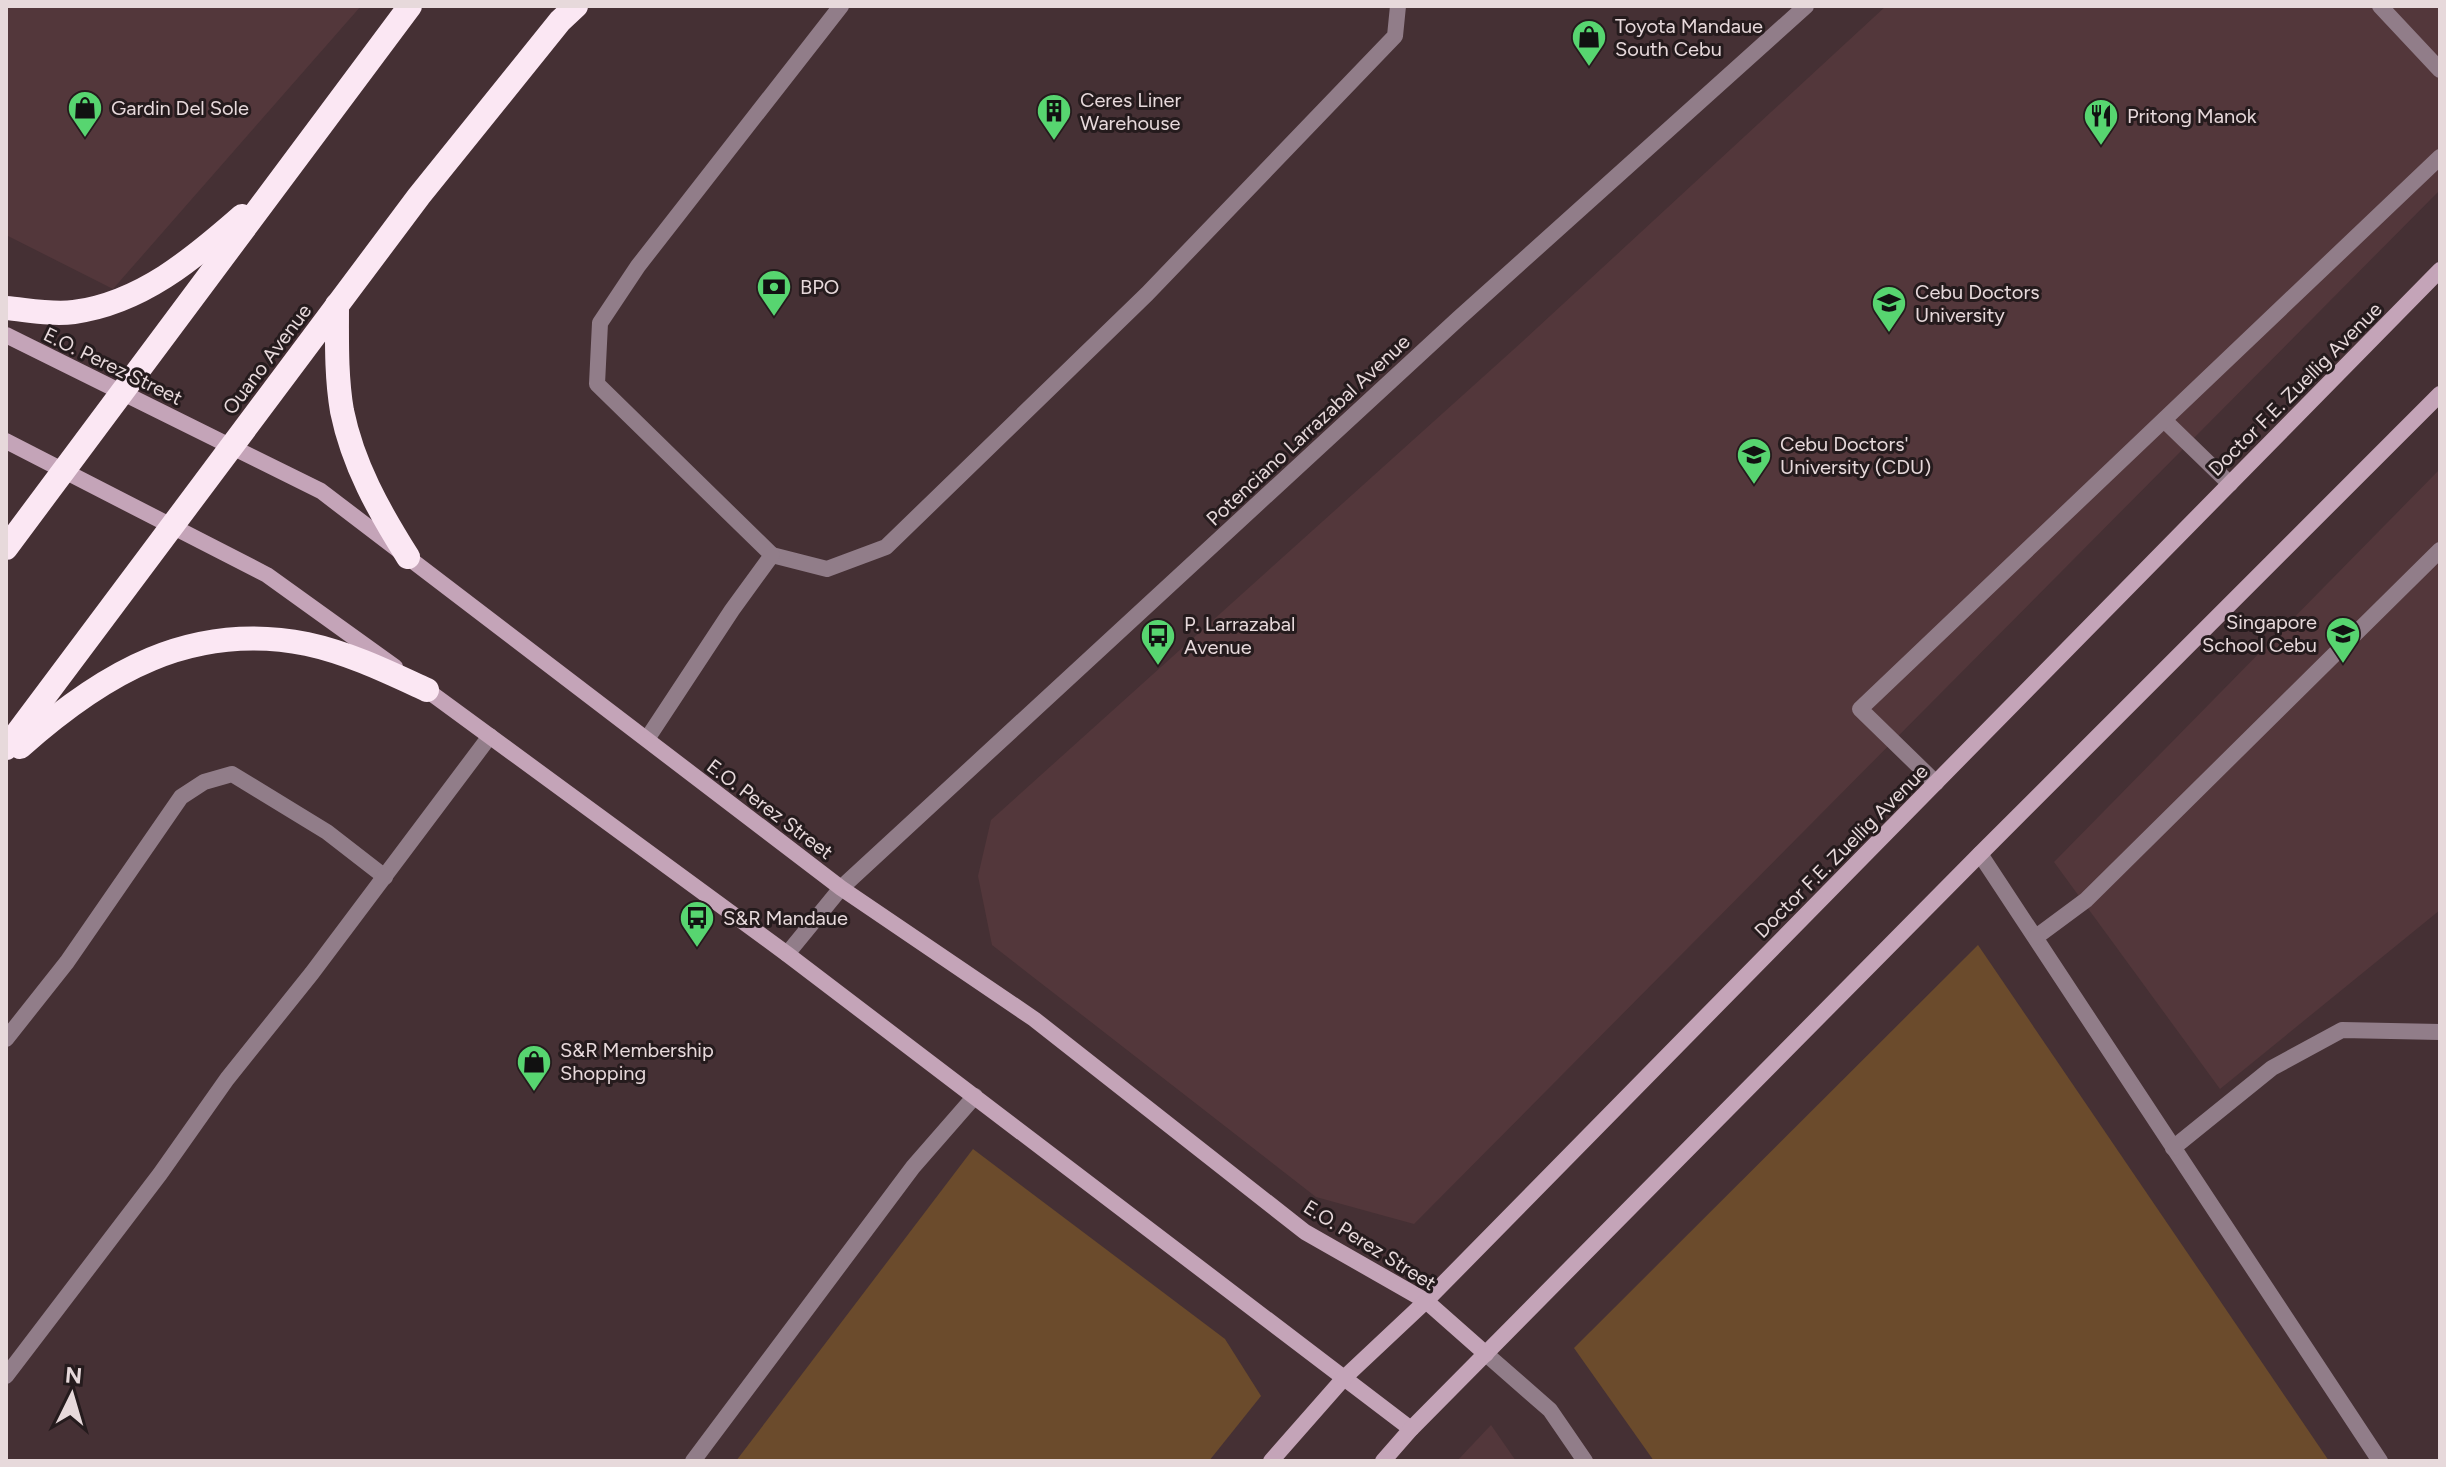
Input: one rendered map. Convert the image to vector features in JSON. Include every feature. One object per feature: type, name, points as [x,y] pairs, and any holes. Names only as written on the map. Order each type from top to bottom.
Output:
[{"type":"highway","points":[[6,548],[410,6]]},
{"type":"highway","name":"Ouano Avenue","points":[[6,748],[428,184],[560,21],[576,6]]},
{"type":"highway","points":[[6,308],[72,312],[119,301],[181,267],[279,182]]},
{"type":"highway","points":[[337,305],[339,383],[348,437],[367,486],[408,557]]},
{"type":"highway","points":[[6,759],[59,712],[108,679],[158,656],[220,641],[241,639],[307,644],[371,664],[427,690]]},
{"type":"main road","name":"Doctor F.E. Zuellig Avenue","points":[[1271,1461],[1344,1378],[1426,1301],[2440,270]]},
{"type":"main road","name":"E.O. Perez Street","points":[[6,335],[321,491],[841,888],[1034,1019],[1305,1232],[1426,1301],[1486,1354]]},
{"type":"main road","points":[[1383,1461],[1411,1429],[1980,854],[2440,394]]},
{"type":"main road","points":[[6,441],[267,575],[787,954],[1411,1429]]},
{"type":"street","points":[[841,6],[638,266],[600,323],[597,384],[772,555],[827,569],[886,547],[1147,294],[1395,36],[1398,6]]},
{"type":"street","name":"Potenciano Larrazabal Avenue","points":[[787,954],[841,888],[1459,318],[1806,6]]},
{"type":"street","points":[[2380,6],[2440,70]]},
{"type":"street","points":[[1936,783],[1860,709],[2440,157]]},
{"type":"street","points":[[2164,420],[2230,484]]},
{"type":"street","points":[[2036,937],[2086,900],[2440,550]]},
{"type":"street","points":[[647,739],[772,555]]},
{"type":"street","points":[[6,1376],[160,1174],[227,1079],[312,973],[490,736]]},
{"type":"street","points":[[6,1039],[67,962],[181,797],[204,782],[232,774],[327,832],[385,877]]},
{"type":"street","points":[[1980,854],[2380,1461]]},
{"type":"street","points":[[2173,1148],[2272,1068],[2342,1030],[2440,1032]]},
{"type":"street","points":[[693,1461],[913,1167],[975,1096]]},
{"type":"street","points":[[1486,1354],[1550,1410],[1585,1461]]},
{"type":"shaded area","points":[[6,6],[361,6],[113,289],[6,235]]},
{"type":"shaded area","name":"Cebu Doctors' University (CDU)","points":[[1886,6],[2440,6],[2440,190],[1414,1224],[1316,1197],[992,945],[978,876],[991,820],[1523,341]]},
{"type":"shaded area","name":"Singapore School Cebu","points":[[2440,469],[2440,910],[2220,1089],[2054,862]]},
{"type":"shaded area","points":[[1978,945],[2329,1461],[1654,1461],[1574,1348]]},
{"type":"shaded area","points":[[973,1149],[1225,1339],[1261,1396],[1209,1461],[736,1461]]},
{"type":"shaded area","points":[[1491,1425],[1516,1461],[1457,1461]]},
{"type":"place","name":"Toyota Mandaue South Cebu","points":[[1589,68]]},
{"type":"place","name":"Gardin Del Sole","points":[[85,139]]},
{"type":"place","name":"Ceres Liner Warehouse","points":[[1054,142]]},
{"type":"place","name":"Pritong Manok","points":[[2101,147]]},
{"type":"place","name":"BPO","points":[[774,318]]},
{"type":"place","name":"Cebu Doctors University","points":[[1889,334]]},
{"type":"place","name":"Cebu Doctors' University (CDU)","points":[[1754,486]]},
{"type":"place","name":"Singapore School Cebu","points":[[2343,665]]},
{"type":"place","name":"P. Larrazabal Avenue","points":[[1158,667]]},
{"type":"place","name":"S&R Mandaue","points":[[697,949]]},
{"type":"place","name":"S&R Membership Shopping","points":[[534,1093]]}]
